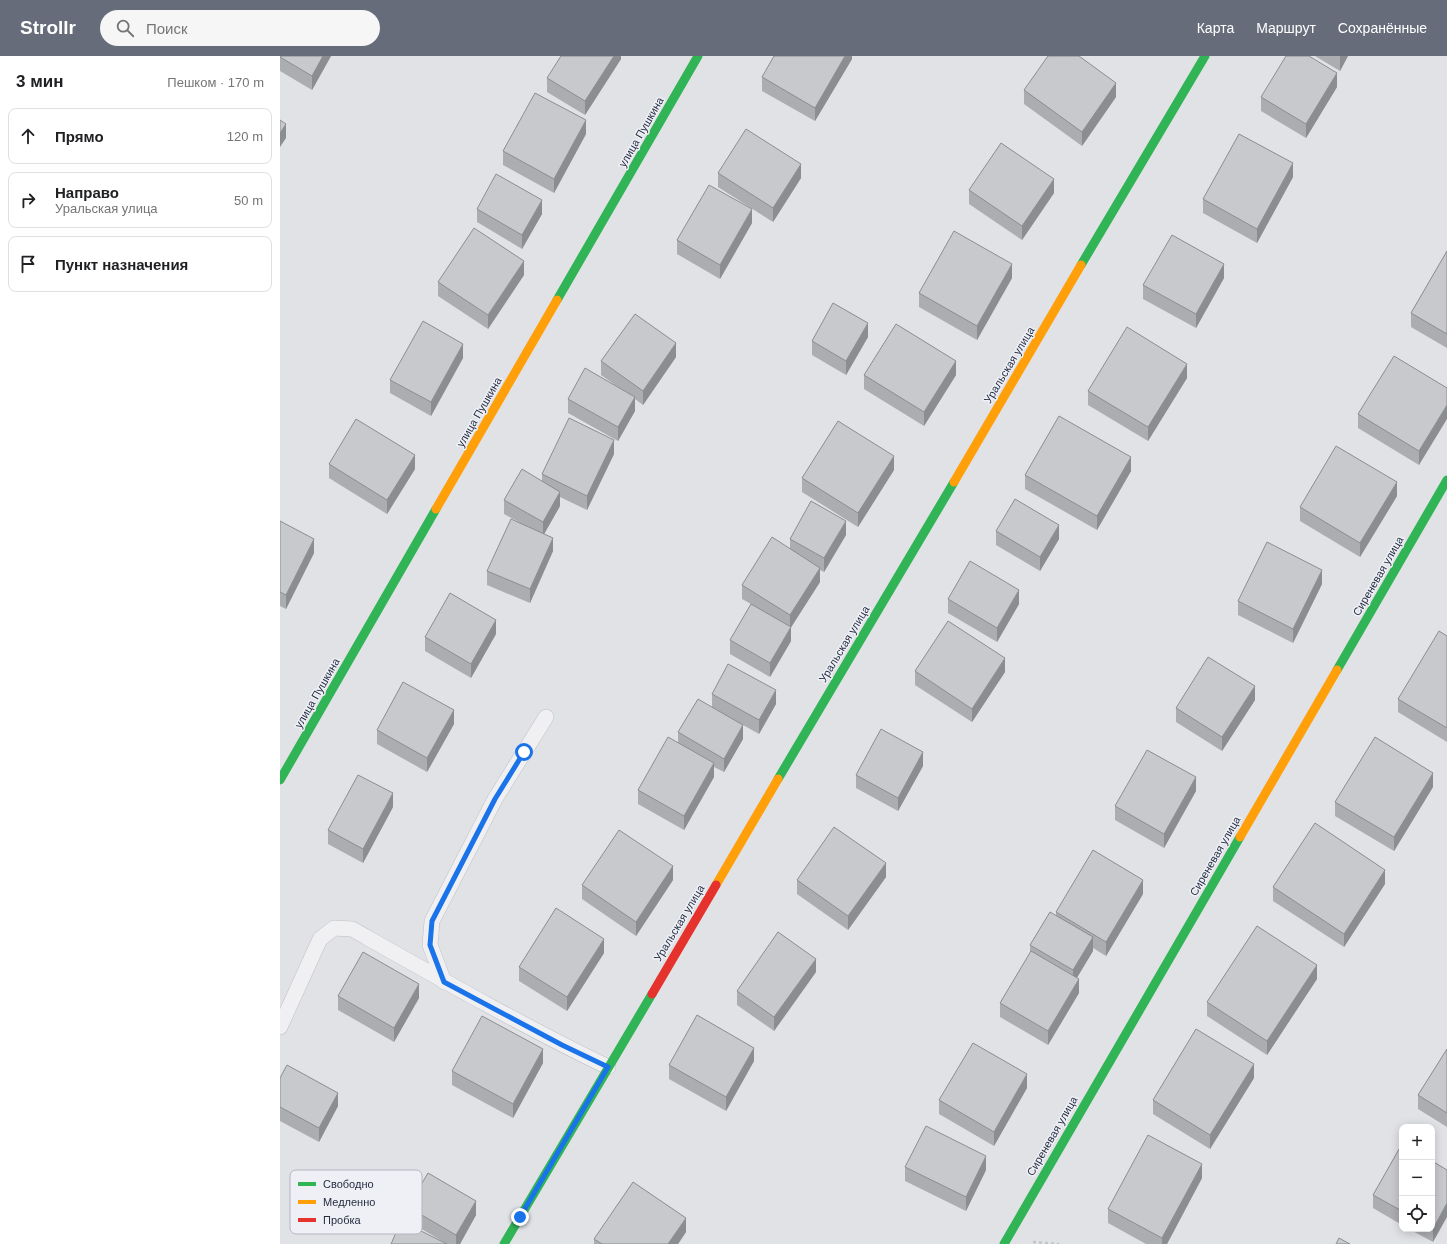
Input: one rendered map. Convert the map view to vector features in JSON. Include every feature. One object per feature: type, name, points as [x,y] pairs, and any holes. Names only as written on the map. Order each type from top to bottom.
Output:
[{"type":"street","name":"улица Пушкина","points":[[280,780],[698,56]]},
{"type":"street","name":"Уральская улица","points":[[504,1244],[1205,56]]},
{"type":"street","name":"Сиреневая улица","points":[[1004,1244],[1447,480]]},
{"type":"lane","points":[[444,982],[430,945],[432,921],[495,799],[546,717]]},
{"type":"lane","points":[[280,1027],[320,939],[334,928],[352,929],[444,982],[555,1041],[608,1067]]},
{"type":"building","points":[[280,56],[323,56],[312,76]]},
{"type":"building","points":[[561,56],[614,56],[585,101],[547,78]]},
{"type":"building","points":[[774,56],[845,56],[815,108],[762,77]]},
{"type":"building","points":[[1048,56],[1079,56],[1116,83],[1082,132],[1024,90]]},
{"type":"building","points":[[1286,56],[1309,56],[1337,73],[1306,124],[1261,97]]},
{"type":"building","points":[[535,93],[586,120],[554,179],[503,151]]},
{"type":"building","points":[[280,120],[286,124],[280,133]]},
{"type":"building","points":[[746,129],[801,164],[773,208],[718,173]]},
{"type":"building","points":[[1239,134],[1293,163],[1257,229],[1203,199]]},
{"type":"building","points":[[1001,143],[1054,179],[1022,226],[969,190]]},
{"type":"building","points":[[496,174],[542,200],[522,235],[477,209]]},
{"type":"building","points":[[709,185],[752,209],[720,265],[677,240]]},
{"type":"building","points":[[474,228],[524,261],[488,315],[438,282]]},
{"type":"building","points":[[954,231],[1012,264],[977,326],[919,293]]},
{"type":"building","points":[[1172,235],[1224,264],[1196,314],[1143,285]]},
{"type":"building","points":[[1447,251],[1447,334],[1411,313]]},
{"type":"building","points":[[833,303],[868,323],[846,361],[812,341]]},
{"type":"building","points":[[635,314],[676,343],[643,391],[601,361]]},
{"type":"building","points":[[423,321],[463,344],[431,402],[390,380]]},
{"type":"building","points":[[896,324],[956,361],[924,412],[864,375]]},
{"type":"building","points":[[1127,327],[1187,364],[1148,427],[1088,391]]},
{"type":"building","points":[[1394,356],[1447,388],[1447,405],[1419,451],[1358,414]]},
{"type":"building","points":[[585,368],[635,397],[618,427],[568,399]]},
{"type":"building","points":[[1059,416],[1131,457],[1097,516],[1025,475]]},
{"type":"building","points":[[569,418],[614,440],[587,496],[542,474]]},
{"type":"building","points":[[356,419],[415,455],[387,500],[329,464]]},
{"type":"building","points":[[838,421],[894,456],[858,513],[802,478]]},
{"type":"building","points":[[1336,446],[1397,482],[1360,543],[1300,507]]},
{"type":"building","points":[[522,469],[560,492],[543,522],[504,500]]},
{"type":"building","points":[[1015,499],[1059,525],[1040,557],[996,531]]},
{"type":"building","points":[[811,501],[846,521],[824,558],[790,539]]},
{"type":"building","points":[[511,519],[553,538],[530,589],[487,571]]},
{"type":"building","points":[[280,521],[314,539],[286,595],[280,592]]},
{"type":"building","points":[[772,537],[820,568],[790,615],[742,585]]},
{"type":"building","points":[[1267,542],[1322,570],[1293,629],[1238,601]]},
{"type":"building","points":[[970,561],[1019,590],[997,628],[948,599]]},
{"type":"building","points":[[450,593],[496,620],[471,664],[425,637]]},
{"type":"building","points":[[751,604],[791,627],[770,663],[730,640]]},
{"type":"building","points":[[948,621],[1005,658],[972,709],[915,671]]},
{"type":"building","points":[[1439,631],[1447,636],[1447,728],[1398,699]]},
{"type":"building","points":[[1208,657],[1255,686],[1222,737],[1176,708]]},
{"type":"building","points":[[728,664],[776,690],[759,720],[712,694]]},
{"type":"building","points":[[403,682],[454,710],[427,758],[377,730]]},
{"type":"building","points":[[698,699],[743,725],[724,759],[678,732]]},
{"type":"building","points":[[881,729],[923,752],[898,798],[856,775]]},
{"type":"building","points":[[668,737],[714,763],[684,816],[638,790]]},
{"type":"building","points":[[1375,737],[1433,773],[1394,837],[1335,802]]},
{"type":"building","points":[[1147,750],[1196,777],[1164,834],[1115,806]]},
{"type":"building","points":[[358,775],[393,793],[363,849],[328,830]]},
{"type":"building","points":[[1315,823],[1385,870],[1344,934],[1273,887]]},
{"type":"building","points":[[834,827],[886,863],[848,916],[797,880]]},
{"type":"building","points":[[619,830],[673,866],[636,922],[582,885]]},
{"type":"building","points":[[1093,850],[1143,880],[1106,942],[1056,912]]},
{"type":"building","points":[[556,908],[604,939],[567,997],[519,967]]},
{"type":"building","points":[[1050,912],[1093,937],[1073,970],[1030,945]]},
{"type":"building","points":[[1257,926],[1317,965],[1267,1041],[1207,1002]]},
{"type":"building","points":[[778,932],[816,959],[774,1017],[737,991]]},
{"type":"building","points":[[1031,951],[1079,979],[1048,1031],[1000,1003]]},
{"type":"building","points":[[363,952],[419,984],[394,1028],[338,996]]},
{"type":"building","points":[[697,1015],[754,1048],[726,1097],[669,1065]]},
{"type":"building","points":[[482,1016],[543,1049],[513,1104],[452,1071]]},
{"type":"building","points":[[1196,1029],[1254,1064],[1210,1135],[1153,1100]]},
{"type":"building","points":[[973,1043],[1027,1074],[994,1132],[939,1100]]},
{"type":"building","points":[[1447,1049],[1447,1113],[1418,1095]]},
{"type":"building","points":[[287,1065],[338,1093],[319,1128],[280,1107],[280,1078]]},
{"type":"building","points":[[926,1126],[986,1156],[966,1197],[905,1167]]},
{"type":"building","points":[[1148,1135],[1202,1164],[1162,1238],[1108,1209]]},
{"type":"building","points":[[1399,1149],[1399,1209],[1373,1195]]},
{"type":"building","points":[[1435,1163],[1447,1170],[1447,1203],[1435,1225]]},
{"type":"building","points":[[428,1173],[476,1201],[456,1235],[422,1215],[422,1183]]},
{"type":"building","points":[[633,1182],[686,1218],[668,1244],[602,1244],[594,1239]]},
{"type":"building","points":[[422,1232],[447,1244],[391,1244],[395,1234],[422,1234]]},
{"type":"building","points":[[1339,1238],[1350,1244],[1336,1244]]},
{"type":"traffic: fast","points":[[557,300],[698,56]]},
{"type":"traffic: fast","points":[[1081,265],[1205,56]]},
{"type":"traffic: fast","points":[[1337,670],[1447,480]]},
{"type":"traffic: fast","points":[[778,779],[954,482]]},
{"type":"traffic: fast","points":[[280,780],[436,509]]},
{"type":"traffic: fast","points":[[1004,1244],[1240,837]]},
{"type":"traffic: fast","points":[[504,1244],[652,994]]},
{"type":"traffic: slow","points":[[954,482],[1081,265]]},
{"type":"traffic: slow","points":[[436,509],[557,300]]},
{"type":"traffic: slow","points":[[1240,837],[1337,670]]},
{"type":"traffic: slow","points":[[716,885],[778,779]]},
{"type":"traffic: jam","points":[[652,994],[716,885]]},
{"type":"route","points":[[520,1217],[608,1067],[562,1045],[444,982],[430,945],[432,921],[495,799],[524,752]]}]
